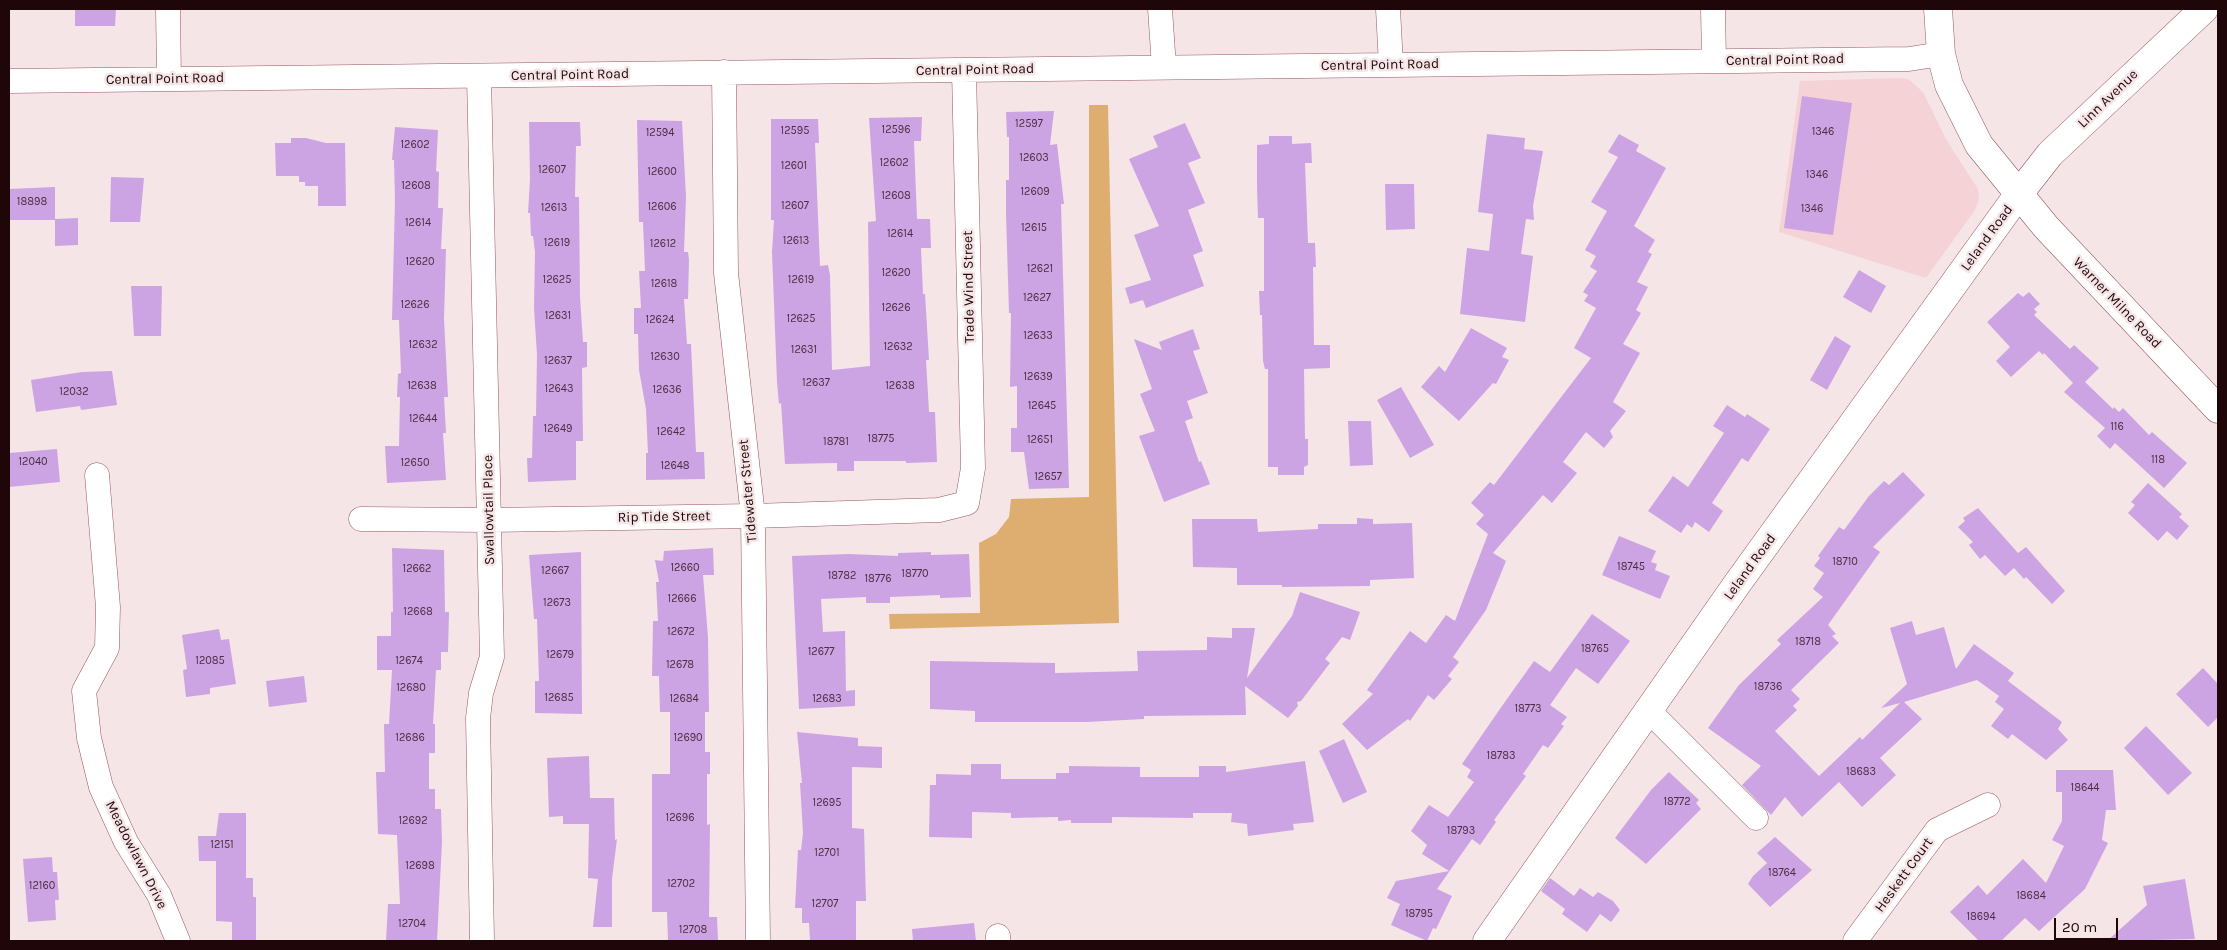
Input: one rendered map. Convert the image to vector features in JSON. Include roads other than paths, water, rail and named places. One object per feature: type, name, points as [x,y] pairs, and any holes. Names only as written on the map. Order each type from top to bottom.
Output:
[{"type":"main road","name":"Warner Milne Road","points":[[1938,9],[1941,54],[1949,85],[1979,145],[2046,227],[2218,410]]},
{"type":"main road","name":"Linn Avenue","points":[[2018,195],[2050,154],[2204,9]]},
{"type":"main road","name":"Leland Road","points":[[1488,941],[1737,584],[2018,195]]},
{"type":"street","points":[[168,9],[169,79]]},
{"type":"street","points":[[1160,9],[1164,67]]},
{"type":"street","points":[[1388,9],[1391,65]]},
{"type":"street","points":[[1713,9],[1714,60]]},
{"type":"street","name":"Central Point Road","points":[[9,81],[1909,59],[1941,54]]},
{"type":"street","name":"Trade Wind Street","points":[[964,71],[973,468],[967,503]]},
{"type":"street","name":"Tidewater Street","points":[[724,72],[726,273],[753,516],[758,941]]},
{"type":"street","name":"Swallowtail Place","points":[[479,77],[492,657],[481,693],[478,718],[482,941]]},
{"type":"street","name":"Meadowlawn Drive","points":[[96,475],[108,607],[107,648],[84,691],[89,738],[101,787],[126,842],[159,895],[178,941]]},
{"type":"street","name":"Rip Tide Street","points":[[361,519],[489,520],[753,516],[939,510],[967,503]]},
{"type":"street","points":[[1649,711],[1756,818]]},
{"type":"street","name":"Heskett Court","points":[[1855,941],[1937,830],[1988,805]]}]
